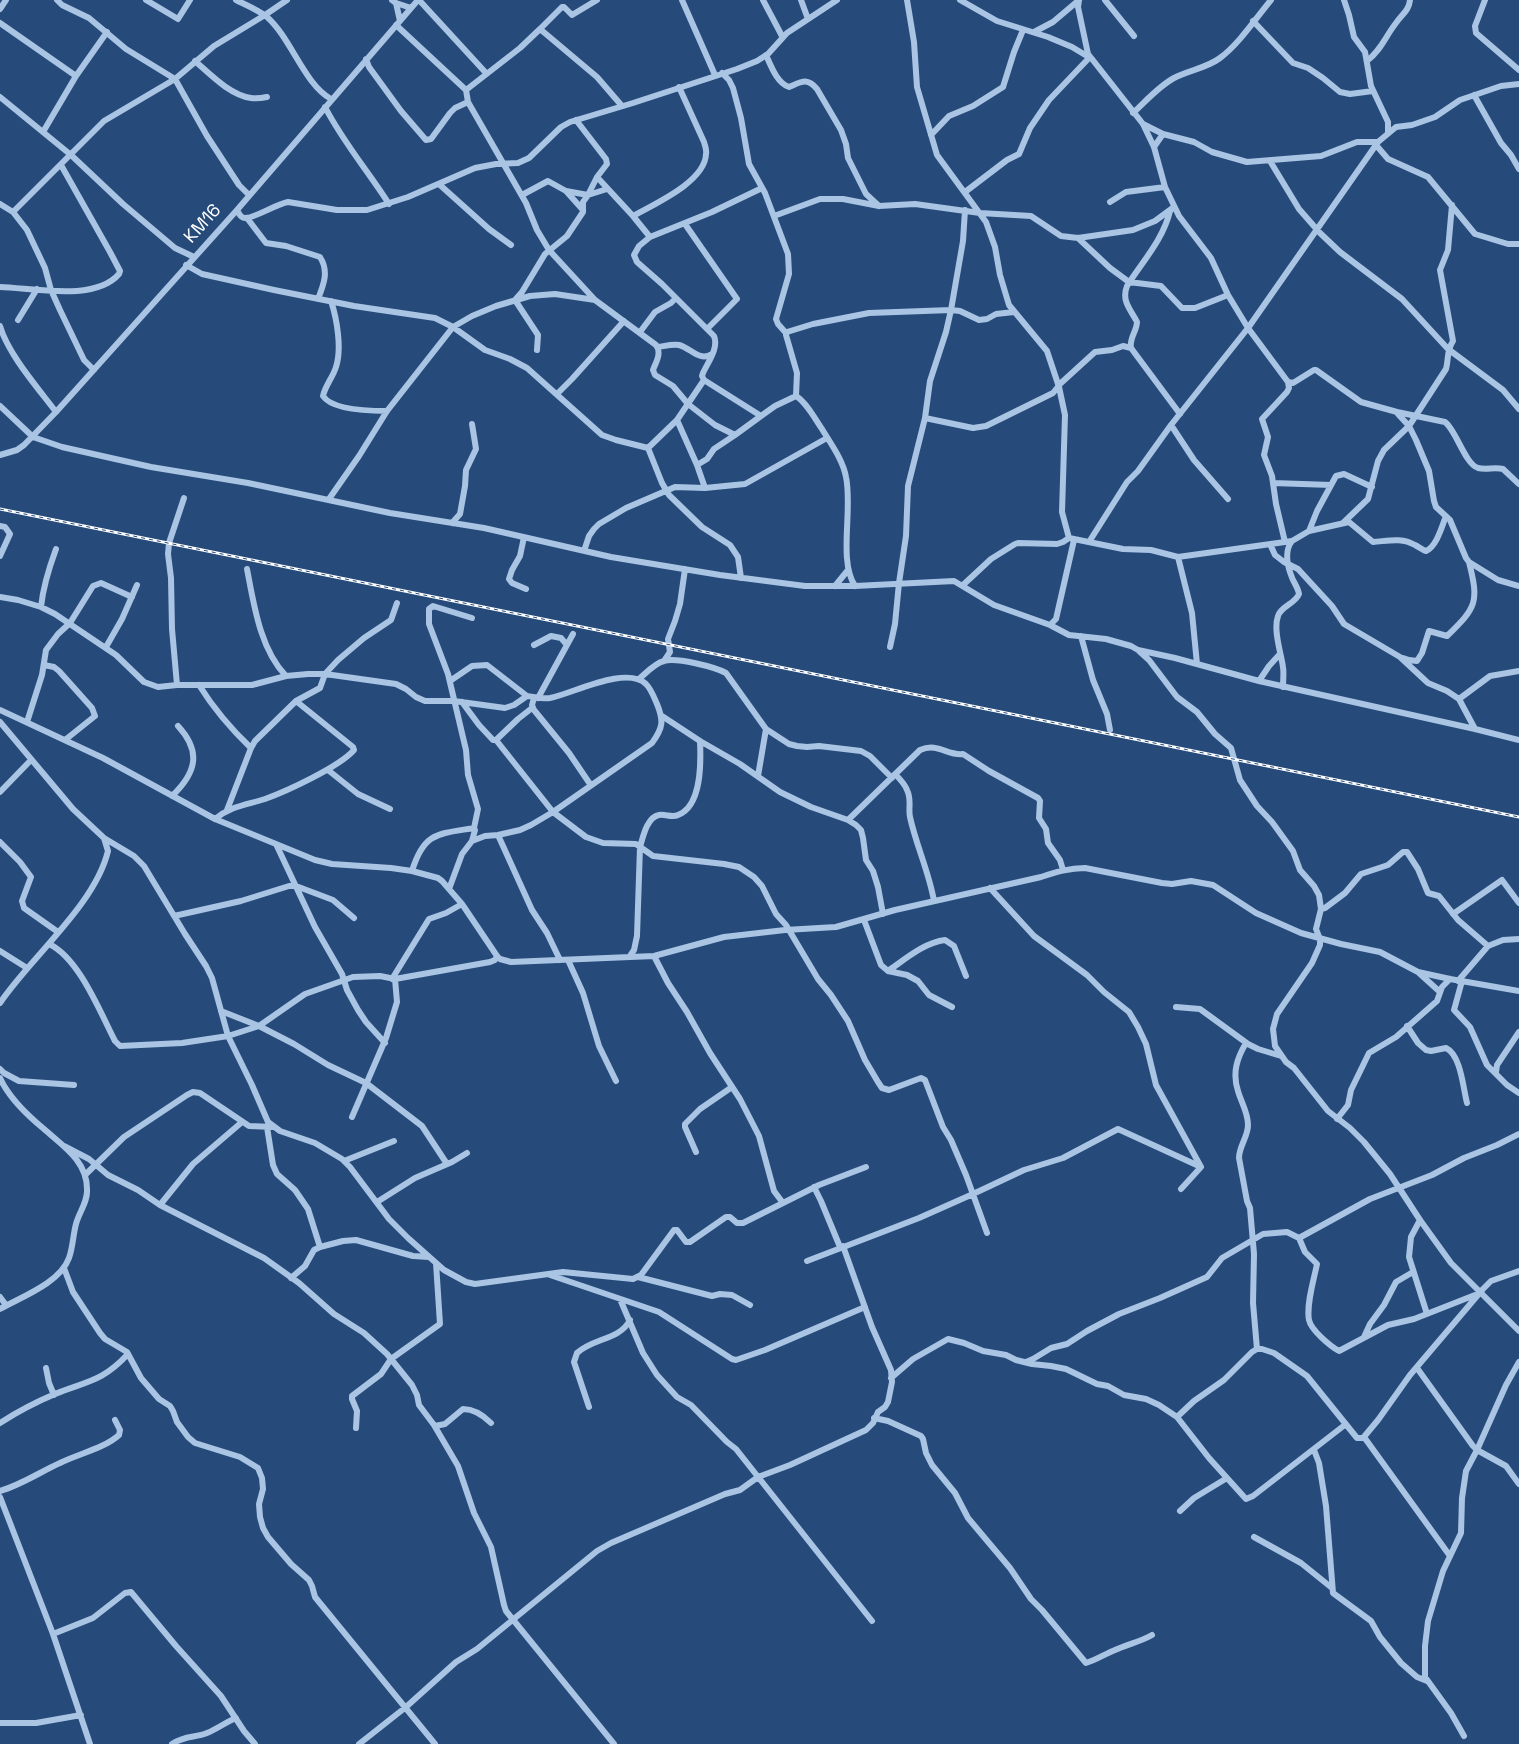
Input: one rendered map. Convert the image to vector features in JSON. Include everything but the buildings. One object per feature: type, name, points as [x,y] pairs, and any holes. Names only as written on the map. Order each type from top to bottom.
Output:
[{"type":"street","points":[[0,9],[6,0]]},
{"type":"street","points":[[57,0],[62,5],[89,18],[126,49],[175,79],[207,136],[240,185],[249,195]]},
{"type":"street","points":[[146,0],[177,19],[190,0]]},
{"type":"street","points":[[236,0],[265,16],[281,33],[313,82],[324,96],[331,100]]},
{"type":"street","points":[[13,212],[104,121],[175,79],[214,46],[265,16],[287,0]]},
{"type":"street","points":[[418,0],[486,73]]},
{"type":"street","name":"KM16","points":[[0,455],[17,450],[33,437],[56,412],[237,210],[418,0]]},
{"type":"street","points":[[466,90],[520,48],[562,7],[572,16],[597,0]]},
{"type":"street","points":[[682,0],[719,74],[729,80],[733,88],[741,118],[749,164],[762,188],[788,254],[788,278],[776,319],[786,333],[796,373],[796,396],[827,438],[839,458],[847,479],[849,503],[848,570],[855,586]]},
{"type":"street","points":[[763,0],[782,36]]},
{"type":"street","points":[[801,0],[808,19]]},
{"type":"street","points":[[246,218],[288,202],[348,211],[367,210],[440,185],[475,168],[518,163],[524,160],[561,127],[576,120],[746,65],[766,55],[782,36],[837,0]]},
{"type":"street","points":[[907,0],[914,42],[917,87],[939,159],[965,192],[988,227],[994,242],[1002,285],[1009,305],[1046,351],[1059,387],[1065,415],[1062,512],[1072,539],[1056,619],[1050,625]]},
{"type":"street","points":[[960,0],[997,21],[1034,32],[1072,47],[1090,59]]},
{"type":"street","points":[[1034,32],[1053,22],[1079,0]]},
{"type":"street","points":[[1079,0],[1078,7],[1090,59],[1143,124],[1154,146],[1172,209],[1211,258],[1228,295],[1248,328],[1288,382],[1289,388],[1287,392],[1262,419],[1268,436],[1264,455],[1270,468],[1276,504],[1288,541],[1287,559],[1290,575],[1299,594],[1278,615],[1276,621],[1279,655],[1284,669],[1283,687]]},
{"type":"street","points":[[1105,0],[1134,36]]},
{"type":"street","points":[[1133,113],[1166,83],[1220,58],[1237,42],[1271,0]]},
{"type":"street","points":[[1344,0],[1354,37],[1365,52],[1367,72],[1373,91],[1388,122],[1388,132]]},
{"type":"street","points":[[1367,61],[1383,45],[1397,21],[1408,9],[1410,0]]},
{"type":"street","points":[[1485,0],[1475,26],[1476,33],[1519,70]]},
{"type":"street","points":[[394,2],[411,8]]},
{"type":"street","points":[[394,2],[398,23],[466,90],[468,102],[522,195],[537,230],[549,250],[596,300],[640,332],[658,348],[659,354],[653,370],[654,374],[673,386],[688,404],[715,425],[735,435]]},
{"type":"street","points":[[1253,21],[1293,62],[1308,68],[1340,92],[1350,94],[1373,91]]},
{"type":"street","points":[[0,22],[76,76]]},
{"type":"street","points":[[540,28],[597,78],[622,106]]},
{"type":"street","points":[[931,135],[949,116],[973,106],[1003,87],[1023,30]]},
{"type":"street","points":[[43,132],[76,76],[107,32]]},
{"type":"street","points":[[766,55],[780,81],[785,86],[789,87],[802,80],[806,80],[818,88],[840,130],[848,158],[866,194],[879,206]]},
{"type":"street","points":[[366,59],[369,67],[401,111],[426,140],[431,139],[455,108],[468,102]]},
{"type":"street","points":[[965,192],[1007,160],[1019,154],[1030,128],[1049,100],[1090,59]]},
{"type":"street","points":[[195,61],[219,82],[244,97],[256,99],[267,97]]},
{"type":"street","points":[[1089,542],[1127,482],[1152,453],[1171,425],[1248,328],[1377,143],[1396,127],[1435,117],[1460,100],[1501,86],[1519,84]]},
{"type":"street","points":[[633,216],[683,188],[698,172],[705,160],[704,142],[679,87]]},
{"type":"street","points":[[1474,95],[1501,143],[1519,168]]},
{"type":"street","points":[[0,97],[71,155],[123,204],[171,244],[194,257]]},
{"type":"street","points":[[325,107],[336,128],[370,174],[389,204]]},
{"type":"street","points":[[515,300],[522,292],[542,258],[567,236],[583,210],[583,202],[596,177],[607,164],[606,159],[576,120]]},
{"type":"street","points":[[1388,122],[1396,127]]},
{"type":"street","points":[[1143,124],[1163,134],[1194,142],[1212,152],[1247,162],[1321,156],[1365,141],[1377,143],[1388,159],[1428,177],[1475,234],[1508,244],[1519,244]]},
{"type":"street","points":[[1154,146],[1163,134]]},
{"type":"street","points":[[1270,161],[1300,209],[1317,230],[1340,252],[1402,299],[1448,349],[1503,390],[1519,410]]},
{"type":"street","points":[[0,287],[79,291],[91,289],[114,279],[119,274],[120,271],[110,252],[61,165]]},
{"type":"street","points":[[596,177],[650,237]]},
{"type":"street","points":[[522,195],[548,181],[566,191],[583,210]]},
{"type":"street","points":[[440,185],[511,246]]},
{"type":"street","points":[[1110,202],[1126,192],[1165,187]]},
{"type":"street","points":[[761,416],[704,380],[702,376],[715,348],[716,339],[635,259],[634,255],[635,250],[650,237],[685,224],[762,188]]},
{"type":"street","points":[[566,191],[588,194],[607,189]]},
{"type":"street","points":[[853,201],[866,194]]},
{"type":"street","points":[[774,216],[820,199],[853,201],[879,206],[916,204],[980,213],[1031,216],[1061,236],[1078,238],[1133,230],[1155,221],[1172,209]]},
{"type":"street","points":[[1343,523],[1368,499],[1378,461],[1384,450],[1409,426],[1444,372],[1449,360],[1448,349],[1453,341],[1452,328],[1446,310],[1440,270],[1448,250],[1452,205]]},
{"type":"street","points":[[2,208],[13,212],[27,230],[45,268],[51,290],[84,360],[94,370]]},
{"type":"street","points":[[1172,209],[1160,238],[1125,290],[1126,302],[1136,319],[1137,325],[1131,340],[1131,348],[1180,414]]},
{"type":"street","points":[[237,210],[240,216],[246,218],[266,243],[286,246],[320,256],[325,275],[318,299]]},
{"type":"street","points":[[890,646],[895,624],[906,536],[908,486],[925,418],[930,381],[951,310],[963,241],[965,210]]},
{"type":"street","points":[[685,224],[737,298],[707,329]]},
{"type":"street","points":[[1078,238],[1110,268],[1130,282],[1161,286],[1165,288],[1179,306],[1186,308],[1200,307],[1228,295]]},
{"type":"street","points":[[186,266],[202,274],[318,299],[435,318],[485,350],[510,359],[527,368],[602,435],[648,448]]},
{"type":"street","points":[[18,320],[38,289]]},
{"type":"street","points":[[329,499],[387,411],[453,328],[472,316],[515,300],[537,295],[555,294],[596,300]]},
{"type":"street","points":[[640,332],[655,312],[676,298]]},
{"type":"street","points":[[515,300],[538,335],[537,350]]},
{"type":"street","points":[[331,301],[336,318],[338,351],[336,368],[323,396],[329,402],[352,409],[387,411]]},
{"type":"street","points":[[786,333],[813,324],[869,313],[951,310],[979,320],[987,319],[996,314],[1014,312]]},
{"type":"street","points":[[557,394],[624,321]]},
{"type":"street","points":[[0,326],[3,344],[56,412]]},
{"type":"street","points":[[658,348],[675,344],[681,345],[700,357],[712,354]]},
{"type":"street","points":[[925,418],[973,428],[986,426],[1053,393],[1061,383],[1095,352],[1112,350],[1123,346],[1131,348]]},
{"type":"street","points":[[1449,360],[1458,358]]},
{"type":"street","points":[[1288,382],[1293,384],[1316,370],[1361,402],[1448,424],[1475,466],[1479,468],[1503,469],[1519,484]]},
{"type":"street","points":[[648,448],[677,420],[704,380]]},
{"type":"street","points":[[697,465],[707,459],[714,448],[775,406],[796,396]]},
{"type":"street","points":[[0,406],[33,437],[62,447],[151,467],[248,483],[524,537],[611,557],[790,585],[855,586],[954,581],[994,605],[1050,625],[1069,635],[1121,643],[1138,650],[1149,660],[1177,697],[1197,712],[1215,734],[1231,748],[1240,780],[1257,806],[1272,822],[1293,851],[1300,870],[1314,886],[1318,895],[1321,909],[1316,929],[1320,939],[1318,951],[1312,963],[1277,1014],[1273,1029],[1275,1046],[1281,1056],[1294,1068],[1328,1111],[1364,1142],[1452,1263],[1478,1293],[1519,1331]]},
{"type":"street","points":[[1397,412],[1409,426],[1426,462],[1436,507],[1453,526],[1464,555],[1469,562],[1498,580],[1519,586]]},
{"type":"street","points":[[677,420],[705,488]]},
{"type":"street","points":[[452,523],[460,514],[466,470],[476,449],[472,424]]},
{"type":"street","points":[[1171,425],[1194,460],[1228,499]]},
{"type":"street","points":[[584,551],[589,536],[599,524],[626,508],[675,487],[705,488],[745,484],[827,438]]},
{"type":"street","points":[[648,448],[666,491],[672,500],[702,527],[730,545],[738,557],[741,578]]},
{"type":"street","points":[[1309,530],[1334,477],[1342,474],[1372,486]]},
{"type":"street","points":[[1273,483],[1331,484]]},
{"type":"street","points":[[177,685],[168,554],[169,542],[184,498]]},
{"type":"street","points":[[963,585],[991,559],[1015,544],[1057,544],[1072,539],[1117,548],[1150,550],[1178,557],[1288,541],[1309,530],[1351,523],[1373,542],[1389,539],[1400,540],[1426,551],[1430,549],[1446,516]]},
{"type":"street","points":[[0,526],[5,527],[10,534],[0,556]]},
{"type":"street","points":[[524,537],[520,556],[509,579],[512,583],[526,589]]},
{"type":"street","points":[[1270,544],[1275,555],[1298,569],[1332,606],[1344,624],[1400,656],[1417,661],[1429,631],[1447,636],[1474,605],[1475,596],[1469,562]]},
{"type":"street","points":[[41,607],[45,581],[56,549]]},
{"type":"street","points":[[1178,557],[1192,613],[1197,664]]},
{"type":"street","points":[[247,569],[264,643],[271,658],[286,676]]},
{"type":"street","points":[[639,679],[664,660],[670,652],[668,639],[680,604],[685,569]]},
{"type":"street","points":[[835,586],[848,570]]},
{"type":"street","points":[[28,722],[44,665],[46,650],[51,642],[70,623],[92,586],[98,583],[132,598]]},
{"type":"street","points":[[106,647],[122,620],[137,585]]},
{"type":"street","points":[[0,597],[41,607],[70,623],[116,654],[144,682],[158,687],[177,685],[252,685],[286,676],[326,674],[396,684],[426,701],[454,701],[505,708],[514,705],[527,696]]},
{"type":"street","points":[[227,810],[250,748],[268,727],[296,701],[320,688],[330,668],[364,638],[391,620],[397,602]]},
{"type":"street","points":[[449,889],[462,854],[472,841],[478,809],[469,780],[466,750],[450,680],[430,628],[430,609],[433,606],[472,618]]},
{"type":"street","points":[[1056,619],[1061,631]]},
{"type":"street","points":[[496,740],[532,708],[573,634]]},
{"type":"street","points":[[534,645],[551,636],[560,638],[567,645]]},
{"type":"street","points":[[1081,636],[1093,680],[1108,714],[1110,730]]},
{"type":"street","points":[[1138,650],[1283,687],[1519,740]]},
{"type":"street","points":[[1259,681],[1279,655]]},
{"type":"street","points":[[1400,656],[1428,683],[1459,699],[1475,729]]},
{"type":"street","points":[[664,660],[719,669],[726,673],[766,729],[790,744],[861,751],[903,783],[909,794],[911,818],[931,884],[934,901]]},
{"type":"street","points":[[44,665],[54,667],[59,671],[92,708],[95,716],[65,740]]},
{"type":"street","points":[[450,680],[472,666],[487,666],[527,696],[552,698],[618,678],[639,679],[653,693],[662,716],[658,734],[652,743],[590,784],[553,812],[520,830],[472,841]]},
{"type":"street","points":[[1459,699],[1494,674],[1519,671]]},
{"type":"street","points":[[199,685],[222,719],[250,748]]},
{"type":"street","points":[[215,819],[227,810],[268,798],[328,770],[349,756],[354,750],[353,747],[296,701]]},
{"type":"street","points":[[462,702],[479,725],[496,740],[553,812],[579,832],[603,843],[631,843],[653,856],[711,861],[739,867],[748,872],[762,886],[776,914],[848,1021],[865,1060],[882,1088],[889,1090],[921,1078],[924,1080],[943,1127],[951,1140],[987,1233]]},
{"type":"street","points":[[532,708],[569,752],[590,784]]},
{"type":"street","points":[[0,710],[103,758],[215,819],[322,862],[391,868],[438,878],[442,880],[462,904],[497,956],[500,959],[511,962],[654,956],[724,937],[836,927],[1063,870],[1085,868],[1162,883],[1203,882],[1220,888],[1248,908],[1288,928],[1320,939],[1380,952],[1418,972],[1450,980],[1519,991]]},
{"type":"street","points":[[662,716],[758,776],[780,792],[834,816],[848,820],[861,830],[866,860],[878,887],[883,914]]},
{"type":"street","points":[[0,722],[72,809],[104,838],[134,856],[144,866],[206,966],[212,978],[228,1036],[270,1127],[273,1165],[277,1174],[295,1190],[308,1209],[320,1247]]},
{"type":"street","points":[[172,796],[185,782],[193,766],[195,755],[187,735],[178,726]]},
{"type":"street","points":[[758,776],[766,729]]},
{"type":"street","points":[[630,956],[634,950],[637,936],[640,847],[648,826],[654,817],[658,815],[672,817],[681,814],[693,800],[697,790],[700,770],[700,741]]},
{"type":"street","points":[[848,820],[920,750],[927,747],[938,747],[963,754],[989,772],[1038,798],[1040,801],[1039,818],[1046,829],[1048,843],[1060,860],[1063,870]]},
{"type":"street","points":[[0,792],[31,760]]},
{"type":"street","points":[[328,770],[358,794],[390,809]]},
{"type":"street","points":[[412,871],[419,850],[433,836],[475,829],[495,835],[532,910],[547,933],[560,960]]},
{"type":"street","points":[[0,1003],[11,986],[49,944],[74,912],[96,879],[108,851],[104,838]]},
{"type":"street","points":[[0,842],[20,862],[31,877],[22,901],[24,908],[58,932]]},
{"type":"street","points":[[276,844],[315,927],[344,979],[362,1017],[385,1043]]},
{"type":"street","points":[[1321,909],[1345,893],[1361,874],[1388,865],[1405,852],[1410,855],[1427,892],[1439,896],[1453,914],[1488,946]]},
{"type":"street","points":[[1453,914],[1502,880],[1519,903]]},
{"type":"street","points":[[174,916],[296,886],[334,900],[354,918]]},
{"type":"street","points":[[990,888],[1034,936],[1087,974],[1104,992],[1129,1012],[1146,1044],[1156,1085],[1201,1167]]},
{"type":"street","points":[[352,1117],[385,1043],[397,1002],[394,979],[429,919],[446,914],[462,904]]},
{"type":"street","points":[[864,920],[881,965],[888,971],[906,975],[918,981],[929,995],[952,1007]]},
{"type":"street","points":[[1519,939],[1503,940],[1488,946],[1460,981],[1454,1010],[1470,1025],[1485,1062],[1507,1085],[1519,1093]]},
{"type":"street","points":[[888,971],[929,945],[945,940],[954,946],[966,976]]},
{"type":"street","points":[[49,944],[63,953],[73,964],[115,1041],[120,1046],[182,1043],[228,1036],[259,1026],[305,994],[344,979],[366,976],[394,979],[490,962],[495,960],[497,956]]},
{"type":"street","points":[[0,951],[27,968]]},
{"type":"street","points":[[654,956],[668,984],[732,1087],[758,1136],[774,1191],[783,1203]]},
{"type":"street","points":[[568,960],[582,993],[599,1046],[616,1081]]},
{"type":"street","points":[[1418,972],[1440,992]]},
{"type":"street","points":[[1337,1118],[1348,1105],[1351,1090],[1369,1053],[1393,1039],[1437,1001],[1440,992],[1450,980]]},
{"type":"street","points":[[1176,1007],[1200,1009],[1258,1049],[1281,1056]]},
{"type":"street","points":[[221,1011],[259,1026],[294,1044],[328,1065],[366,1083],[422,1126],[447,1164]]},
{"type":"street","points":[[1407,1026],[1418,1043],[1426,1050],[1431,1052],[1446,1048],[1452,1052],[1458,1065],[1467,1103]]},
{"type":"street","points":[[1496,1072],[1496,1065],[1519,1032]]},
{"type":"street","points":[[1246,1042],[1238,1056],[1235,1077],[1237,1090],[1247,1114],[1246,1134],[1239,1152],[1239,1158],[1250,1208],[1254,1270],[1253,1303],[1258,1349]]},
{"type":"street","points":[[1,1074],[19,1081],[74,1085]]},
{"type":"street","points":[[0,1297],[3,1307],[40,1288],[64,1268],[69,1259],[76,1225],[87,1196],[85,1175],[80,1163],[64,1146],[27,1114],[14,1099],[1,1074]]},
{"type":"street","points":[[696,1152],[685,1124],[700,1108],[732,1087]]},
{"type":"street","points":[[85,1175],[124,1137],[179,1100],[193,1092],[200,1093],[250,1126],[270,1127],[314,1143],[344,1161],[390,1219],[429,1257],[457,1278],[475,1284],[546,1274],[577,1273],[629,1279],[638,1278],[712,1296],[720,1294],[732,1295],[750,1305]]},
{"type":"street","points":[[160,1205],[193,1164],[242,1122]]},
{"type":"street","points":[[808,1261],[918,1218],[1024,1170],[1063,1158],[1118,1129],[1201,1167]]},
{"type":"street","points":[[1299,1238],[1370,1199],[1432,1175],[1464,1158],[1519,1134]]},
{"type":"street","points":[[344,1161],[394,1141]]},
{"type":"street","points":[[64,1146],[89,1159],[95,1166],[160,1205],[264,1258],[292,1278],[334,1314],[364,1333],[392,1358],[409,1380],[417,1395],[419,1405],[435,1426],[458,1466],[474,1514],[491,1546],[504,1605],[614,1744]]},
{"type":"street","points":[[377,1202],[415,1178],[447,1164],[467,1152]]},
{"type":"street","points":[[638,1278],[674,1230],[677,1230],[686,1242],[690,1242],[726,1217],[730,1217],[737,1223],[743,1223],[814,1187],[866,1167]]},
{"type":"street","points":[[1181,1189],[1201,1167]]},
{"type":"street","points":[[359,1744],[406,1708],[456,1662],[477,1649],[587,1559],[611,1543],[710,1500],[740,1490],[758,1477],[790,1465],[870,1427],[878,1412],[888,1402],[891,1370],[841,1247],[814,1187]]},
{"type":"street","points":[[1420,1220],[1409,1243],[1409,1257],[1427,1314]]},
{"type":"street","points":[[1026,1362],[1051,1348],[1067,1344],[1087,1330],[1119,1314],[1207,1277],[1222,1258],[1263,1234],[1286,1232],[1299,1238],[1306,1252],[1317,1264],[1308,1318],[1312,1326],[1328,1344],[1339,1351],[1388,1325],[1414,1319],[1478,1293]]},
{"type":"street","points":[[292,1278],[305,1266],[314,1250],[343,1240],[356,1240],[405,1254],[429,1257]]},
{"type":"street","points":[[356,1428],[357,1411],[352,1396],[380,1374],[392,1358],[440,1324],[436,1263]]},
{"type":"street","points":[[64,1268],[70,1286],[100,1332],[105,1338],[128,1354],[141,1378],[159,1399],[174,1411],[177,1422],[188,1437],[195,1443],[240,1457],[258,1468],[262,1478],[263,1489],[259,1504],[260,1516],[268,1537],[291,1564],[309,1580],[315,1597],[435,1744]]},
{"type":"street","points":[[1177,1417],[1194,1401],[1224,1380],[1252,1352],[1258,1349],[1274,1353],[1307,1376],[1357,1438],[1360,1439],[1364,1437],[1378,1420],[1417,1368],[1478,1293],[1491,1281],[1519,1270]]},
{"type":"street","points":[[1364,1337],[1396,1282],[1413,1272]]},
{"type":"street","points":[[546,1274],[659,1312],[732,1360],[757,1353],[865,1307]]},
{"type":"street","points":[[620,1299],[643,1353],[657,1375],[676,1397],[692,1405],[726,1442],[736,1449],[872,1621]]},
{"type":"street","points":[[589,1407],[574,1362],[577,1353],[591,1344],[623,1331],[630,1320]]},
{"type":"street","points":[[891,1378],[914,1359],[948,1339],[983,1351],[1006,1355],[1016,1360],[1066,1369],[1096,1384],[1108,1386],[1124,1394],[1152,1402],[1177,1417],[1246,1499],[1314,1450],[1346,1424]]},
{"type":"street","points":[[0,1423],[54,1394],[105,1375],[128,1354]]},
{"type":"street","points":[[1464,1736],[1438,1694],[1427,1681],[1424,1672],[1428,1621],[1443,1572],[1462,1528],[1464,1478],[1466,1471],[1519,1362]]},
{"type":"street","points":[[46,1368],[49,1383],[54,1394]]},
{"type":"street","points":[[1417,1368],[1461,1431],[1477,1450],[1503,1463],[1519,1484]]},
{"type":"street","points":[[435,1426],[445,1424],[463,1409],[474,1411],[491,1423]]},
{"type":"street","points":[[874,1418],[888,1421],[921,1436],[929,1459],[955,1493],[968,1518],[1010,1568],[1031,1599],[1086,1662],[1137,1643],[1152,1635]]},
{"type":"street","points":[[0,1491],[109,1442],[119,1435],[120,1430],[115,1420]]},
{"type":"street","points":[[1364,1437],[1450,1556]]},
{"type":"street","points":[[1314,1450],[1319,1463],[1326,1506],[1334,1594],[1356,1608],[1373,1623],[1380,1637],[1406,1668],[1417,1677],[1427,1681]]},
{"type":"street","points":[[1180,1511],[1194,1498],[1227,1478]]},
{"type":"street","points":[[0,1497],[53,1634],[90,1744]]},
{"type":"street","points":[[1254,1537],[1301,1563],[1332,1588]]},
{"type":"street","points":[[53,1634],[93,1618],[125,1593],[131,1592],[221,1696],[248,1738],[255,1744]]},
{"type":"street","points":[[0,1723],[36,1723],[81,1715]]},
{"type":"street","points":[[172,1744],[188,1736],[207,1733],[236,1718]]},
{"type":"railway","points":[[0,509],[1519,817]]}]
